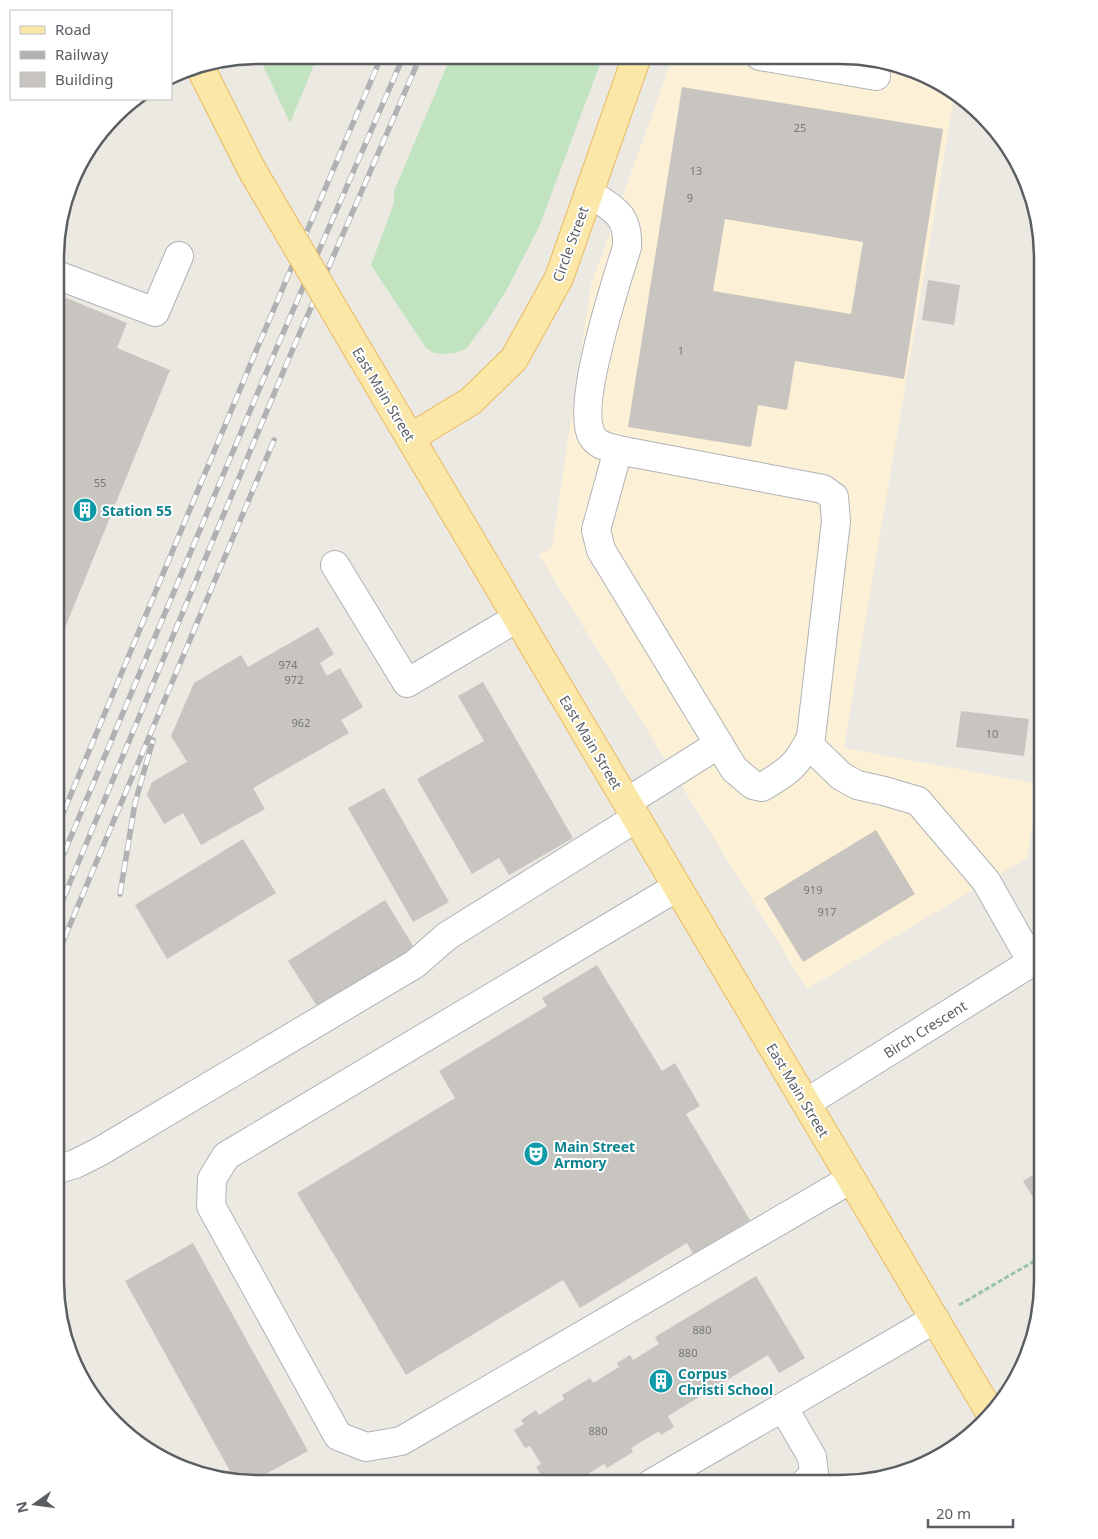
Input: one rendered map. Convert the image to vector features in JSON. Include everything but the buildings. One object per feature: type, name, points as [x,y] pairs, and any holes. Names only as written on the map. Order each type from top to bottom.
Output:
[{"type":"main road","name":"Circle Street","points":[[410,438],[471,401],[514,359],[559,278],[634,64]]},
{"type":"main road","name":"East Main Street","points":[[202,72],[252,170],[358,352],[987,1408]]},
{"type":"street","points":[[827,64],[861,68]]},
{"type":"street","points":[[589,193],[618,211],[627,236],[627,247],[601,335],[591,385],[587,417],[591,435],[598,444],[618,450],[823,489],[834,497],[836,521],[811,737],[803,755],[787,773],[762,787],[753,785],[734,769],[601,550],[596,530],[618,450]]},
{"type":"street","points":[[64,277],[155,312],[179,256]]},
{"type":"street","points":[[335,565],[407,683],[517,618]]},
{"type":"street","points":[[64,1167],[99,1152],[415,964],[447,936],[631,810],[719,744]]},
{"type":"street","points":[[808,744],[841,776],[857,785],[918,801],[986,881],[1034,953]]},
{"type":"street","points":[[677,887],[226,1156],[212,1179],[211,1206],[338,1436],[366,1447],[401,1441],[851,1179]]},
{"type":"street","name":"Birch Crescent","points":[[806,1103],[1034,959]]},
{"type":"street","points":[[667,1475],[934,1319]]},
{"type":"street","points":[[783,1407],[812,1457],[813,1475]]},
{"type":"path","points":[[987,1288],[1034,1261]]},
{"type":"shaded area","points":[[670,64],[865,65],[903,74],[926,84],[954,100],[844,748],[1034,783],[1034,815],[1027,858],[807,989],[539,555],[552,547],[591,285]]},
{"type":"green space","points":[[262,64],[314,64],[290,123]]},
{"type":"green space","points":[[448,64],[600,64],[539,227],[506,291],[466,349],[445,354],[434,353],[426,348],[371,265],[394,203],[394,191]]},
{"type":"railway","points":[[64,811],[378,64]]},
{"type":"railway","points":[[64,853],[274,354],[400,64]]},
{"type":"railway","points":[[64,897],[289,358],[417,64]]},
{"type":"railway","points":[[64,939],[274,440]]},
{"type":"railway","points":[[120,894],[135,803],[153,740]]},
{"type":"place","name":"Station 55","points":[[85,510]]},
{"type":"place","name":"Main Street Armory","points":[[536,1154]]},
{"type":"place","name":"Corpus Christi School","points":[[661,1381]]}]
